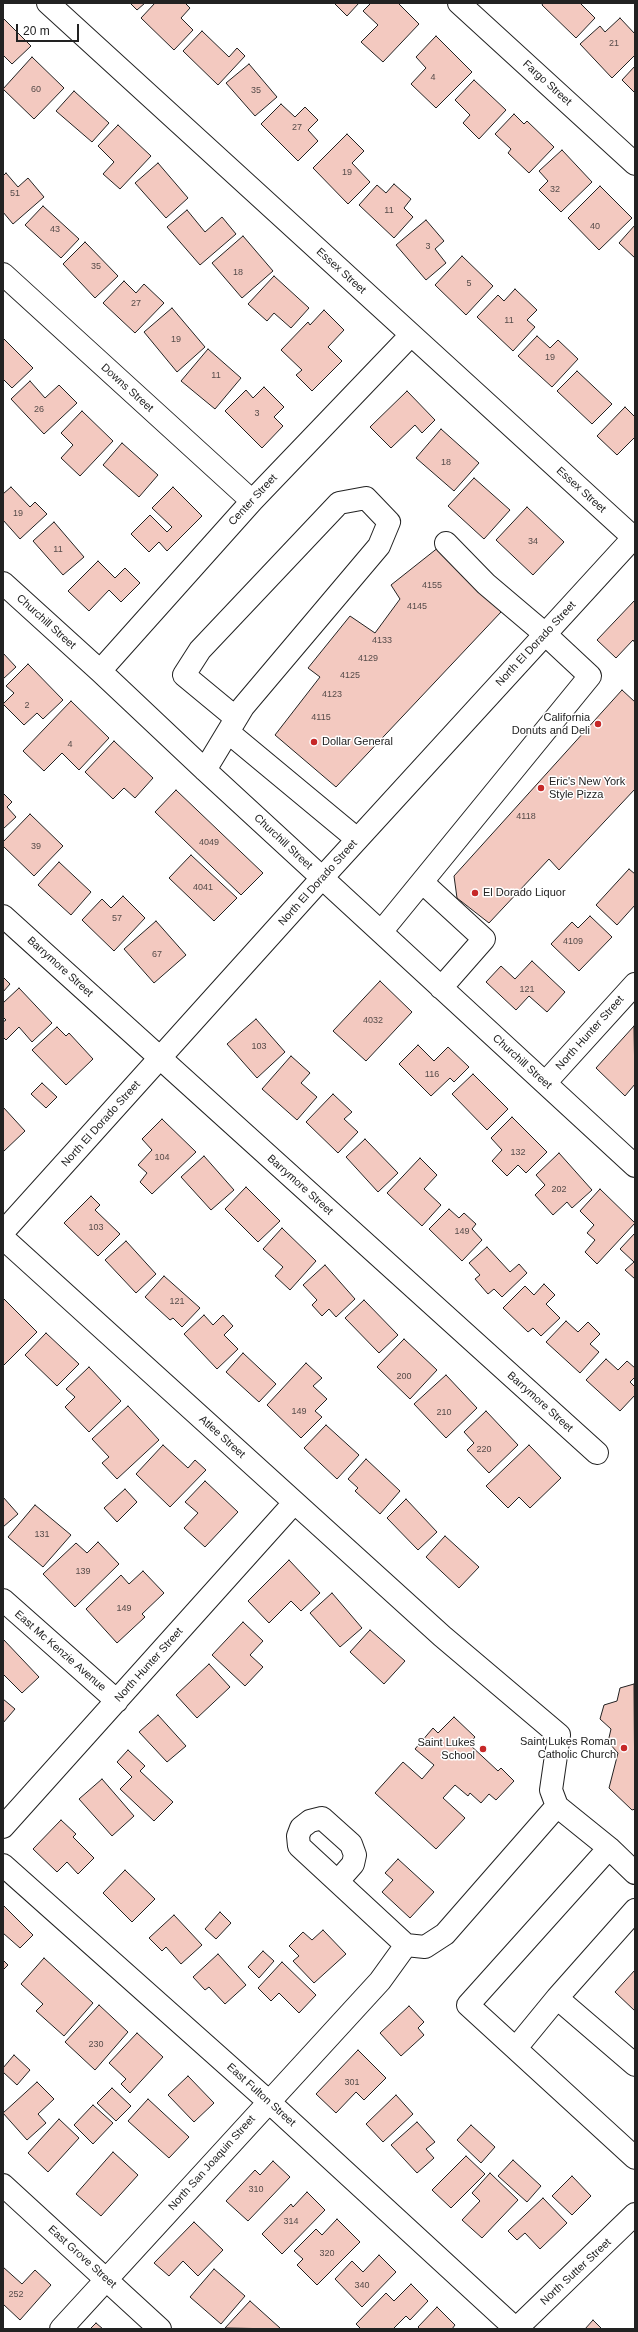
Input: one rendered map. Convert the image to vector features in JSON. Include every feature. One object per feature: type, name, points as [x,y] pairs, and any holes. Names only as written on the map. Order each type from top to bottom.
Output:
[{"type":"street","name":"Essex Street","points":[[48,3],[634,538]]},
{"type":"street","name":"Fargo Street","points":[[459,3],[635,164]]},
{"type":"street","name":"Downs Street","points":[[3,274],[252,501]]},
{"type":"street","name":"Center Street","points":[[100,670],[252,501],[411,335]]},
{"type":"street","points":[[205,770],[232,725],[279,662],[379,546],[389,522],[366,498],[339,503],[200,650],[184,675],[232,725],[358,839]]},
{"type":"street","name":"North El Dorado Street","points":[[3,1232],[322,878],[634,538]]},
{"type":"street","points":[[381,932],[590,676],[545,634],[486,584],[446,543]]},
{"type":"street","name":"Churchill Street","points":[[3,583],[100,670],[205,770],[635,1166]]},
{"type":"street","points":[[422,882],[484,939],[441,988]]},
{"type":"street","name":"Barrymore Street","points":[[3,916],[597,1453]]},
{"type":"street","name":"North Hunter Street","points":[[545,1083],[635,984]]},
{"type":"street","name":"Atlee Street","points":[[3,1238],[442,1636],[559,1735],[551,1790],[557,1806]]},
{"type":"street","name":"North Hunter Street","points":[[3,1827],[294,1503]]},
{"type":"street","name":"East Mc Kenzie Avenue","points":[[3,1600],[117,1701]]},
{"type":"street","points":[[338,1881],[406,1945],[426,1947],[445,1934],[557,1806],[609,1848],[635,1873]]},
{"type":"street","points":[[609,1848],[468,2005],[635,2158]]},
{"type":"street","name":"East Fulton Street","points":[[3,1865],[268,2101],[516,2329]]},
{"type":"street","points":[[516,2048],[635,1910]]},
{"type":"street","name":"North San Joaquin Street","points":[[61,2329],[268,2101],[380,1981],[406,1945]]},
{"type":"street","points":[[558,1998],[635,2065]]},
{"type":"street","name":"East Grove Street","points":[[3,2186],[160,2329]]},
{"type":"street","name":"North Sutter Street","points":[[516,2329],[635,2214]]},
{"type":"building","points":[[130,3],[145,3],[137,10]]},
{"type":"building","points":[[155,3],[185,3],[190,8],[181,18],[193,30],[174,50],[141,18]]},
{"type":"building","points":[[334,3],[359,3],[347,16]]},
{"type":"building","points":[[371,3],[398,3],[419,24],[383,62],[361,42],[378,25],[363,11]]},
{"type":"building","points":[[543,3],[580,3],[595,18],[576,38],[542,5]]},
{"type":"building","points":[[3,18],[31,46],[12,64],[3,55]]},
{"type":"building","points":[[620,18],[635,34],[635,55],[612,78],[580,44],[600,26],[605,32]]},
{"type":"building","points":[[202,31],[229,57],[237,48],[245,56],[218,85],[183,51]]},
{"type":"building","points":[[436,36],[472,72],[436,108],[411,84],[426,68],[416,57]]},
{"type":"building","points":[[32,57],[64,88],[34,119],[3,89]]},
{"type":"building","points":[[249,64],[277,97],[255,116],[226,83]]},
{"type":"building","points":[[635,66],[635,93],[622,80]]},
{"type":"building","points":[[474,80],[506,110],[479,139],[463,123],[470,115],[455,100]]},
{"type":"building","points":[[74,91],[109,123],[92,142],[56,111]]},
{"type":"building","points":[[281,104],[295,117],[305,107],[318,120],[308,130],[318,141],[298,161],[261,124]]},
{"type":"building","points":[[514,114],[524,124],[527,121],[554,147],[529,173],[508,153],[511,149],[495,134]]},
{"type":"building","points":[[118,125],[151,156],[120,189],[103,174],[114,162],[98,146]]},
{"type":"building","points":[[347,134],[364,151],[352,163],[370,182],[348,204],[313,168]]},
{"type":"building","points":[[562,150],[592,182],[561,212],[539,190],[548,181],[539,171]]},
{"type":"building","points":[[158,163],[188,198],[166,218],[135,183]]},
{"type":"building","points":[[6,173],[18,187],[28,178],[44,197],[13,224],[3,212],[3,176]]},
{"type":"building","points":[[394,184],[411,199],[404,208],[413,217],[394,238],[359,205],[377,185],[386,193]]},
{"type":"building","points":[[600,186],[632,218],[599,250],[568,218]]},
{"type":"building","points":[[43,206],[79,239],[61,258],[25,225]]},
{"type":"building","points":[[187,210],[205,232],[222,217],[236,234],[200,265],[167,227]]},
{"type":"building","points":[[426,220],[444,241],[435,249],[446,263],[426,280],[396,245]]},
{"type":"building","points":[[635,225],[635,258],[619,243]]},
{"type":"building","points":[[243,236],[273,271],[242,298],[212,263]]},
{"type":"building","points":[[85,242],[118,276],[95,298],[63,264]]},
{"type":"building","points":[[462,256],[493,286],[466,315],[435,285]]},
{"type":"building","points":[[274,276],[309,308],[291,328],[274,313],[267,321],[248,304]]},
{"type":"building","points":[[124,281],[136,293],[144,284],[164,303],[135,333],[103,303]]},
{"type":"building","points":[[515,289],[537,310],[527,320],[535,327],[513,351],[477,317],[498,295],[504,301]]},
{"type":"building","points":[[172,308],[205,347],[177,372],[144,332]]},
{"type":"building","points":[[324,310],[344,330],[328,347],[342,361],[312,391],[296,375],[302,370],[281,350],[308,322],[310,325]]},
{"type":"building","points":[[537,336],[550,348],[558,340],[578,359],[552,387],[518,356]]},
{"type":"building","points":[[3,338],[33,368],[12,388],[3,379]]},
{"type":"building","points":[[208,349],[241,378],[215,409],[181,381]]},
{"type":"building","points":[[577,371],[612,404],[592,424],[557,391]]},
{"type":"building","points":[[30,381],[45,398],[59,385],[77,403],[44,434],[11,399]]},
{"type":"building","points":[[264,387],[284,407],[274,417],[283,426],[262,448],[225,411],[246,390],[253,398]]},
{"type":"building","points":[[407,391],[435,420],[422,433],[415,425],[391,448],[370,427]]},
{"type":"building","points":[[625,407],[635,417],[635,437],[617,455],[597,436]]},
{"type":"building","points":[[82,411],[113,441],[80,476],[61,458],[73,445],[61,433]]},
{"type":"building","points":[[441,429],[479,463],[454,491],[416,458]]},
{"type":"building","points":[[122,443],[158,475],[139,497],[103,465]]},
{"type":"building","points":[[474,478],[510,510],[484,539],[448,506]]},
{"type":"building","points":[[11,487],[30,507],[35,502],[47,514],[20,539],[3,520],[3,494]]},
{"type":"building","points":[[173,487],[202,516],[167,551],[159,542],[149,552],[131,534],[150,515],[167,532],[172,527],[152,508]]},
{"type":"building","points":[[527,507],[564,542],[533,575],[496,540]]},
{"type":"building","points":[[54,522],[84,557],[63,575],[33,541]]},
{"type":"building","points":[[439,547],[501,612],[336,787],[275,735],[320,677],[308,668],[350,616],[375,633],[400,599],[391,585]]},
{"type":"building","points":[[98,561],[115,578],[125,568],[140,583],[121,602],[109,590],[89,611],[68,591]]},
{"type":"building","points":[[635,600],[635,643],[633,640],[616,658],[597,640]]},
{"type":"building","points":[[3,653],[16,667],[3,679]]},
{"type":"building","points":[[28,664],[63,700],[43,719],[37,713],[24,725],[3,704],[14,693],[6,686]]},
{"type":"building","points":[[622,690],[635,702],[635,789],[559,870],[549,859],[489,923],[457,898],[454,876]]},
{"type":"building","points":[[71,701],[109,738],[79,770],[62,753],[44,771],[23,751]]},
{"type":"building","points":[[114,741],[153,778],[135,798],[124,788],[113,799],[85,772]]},
{"type":"building","points":[[176,790],[263,873],[241,895],[155,812]]},
{"type":"building","points":[[3,793],[12,802],[7,807],[16,817],[3,829]]},
{"type":"building","points":[[30,814],[63,846],[34,876],[3,846],[3,842]]},
{"type":"building","points":[[191,855],[237,898],[214,921],[169,878]]},
{"type":"building","points":[[59,862],[91,892],[71,915],[38,885]]},
{"type":"building","points":[[629,869],[635,874],[635,905],[617,925],[596,905]]},
{"type":"building","points":[[123,896],[145,918],[114,951],[82,920],[102,899],[111,908]]},
{"type":"building","points":[[590,916],[612,937],[579,971],[551,944],[572,922],[578,928]]},
{"type":"building","points":[[156,921],[186,955],[154,983],[124,949]]},
{"type":"building","points":[[532,961],[565,992],[547,1012],[529,996],[516,1010],[486,982],[501,966],[515,979]]},
{"type":"building","points":[[3,977],[10,984],[3,992]]},
{"type":"building","points":[[380,981],[412,1012],[366,1061],[333,1031]]},
{"type":"building","points":[[19,988],[52,1023],[32,1042],[19,1027],[6,1040],[3,1037],[3,1022],[6,1020],[3,1017],[3,1003]]},
{"type":"building","points":[[256,1019],[285,1052],[257,1078],[227,1044]]},
{"type":"building","points":[[634,1026],[635,1084],[625,1096],[596,1068]]},
{"type":"building","points":[[57,1027],[66,1036],[69,1033],[93,1059],[66,1085],[32,1050]]},
{"type":"building","points":[[418,1045],[434,1061],[448,1047],[469,1067],[454,1082],[450,1078],[431,1096],[399,1064]]},
{"type":"building","points":[[291,1056],[310,1073],[301,1083],[317,1097],[297,1120],[262,1089]]},
{"type":"building","points":[[473,1074],[508,1109],[487,1130],[452,1094]]},
{"type":"building","points":[[42,1083],[57,1097],[46,1108],[31,1094]]},
{"type":"building","points":[[333,1094],[352,1112],[344,1119],[358,1132],[338,1153],[306,1122]]},
{"type":"building","points":[[3,1107],[25,1131],[3,1152]]},
{"type":"building","points":[[512,1117],[547,1152],[526,1173],[518,1165],[507,1176],[492,1161],[502,1150],[491,1138]]},
{"type":"building","points":[[162,1119],[196,1152],[152,1194],[140,1182],[147,1173],[138,1165],[152,1150],[142,1139]]},
{"type":"building","points":[[365,1139],[398,1173],[378,1192],[346,1157]]},
{"type":"building","points":[[559,1153],[592,1190],[572,1208],[567,1202],[553,1215],[535,1195],[545,1185],[536,1175]]},
{"type":"building","points":[[204,1156],[234,1190],[211,1210],[181,1177]]},
{"type":"building","points":[[420,1158],[437,1175],[424,1189],[441,1205],[422,1226],[387,1193]]},
{"type":"building","points":[[246,1187],[280,1221],[258,1242],[225,1209]]},
{"type":"building","points":[[600,1189],[635,1223],[597,1264],[585,1252],[595,1240],[587,1233],[594,1225],[580,1211]]},
{"type":"building","points":[[91,1196],[100,1205],[95,1210],[120,1234],[98,1256],[64,1223]]},
{"type":"building","points":[[449,1209],[459,1218],[464,1213],[476,1224],[472,1229],[482,1240],[462,1261],[429,1229]]},
{"type":"building","points":[[282,1228],[316,1261],[290,1290],[275,1276],[283,1267],[263,1249]]},
{"type":"building","points":[[635,1233],[635,1279],[625,1270],[634,1262],[620,1249]]},
{"type":"building","points":[[126,1241],[156,1274],[136,1293],[105,1260]]},
{"type":"building","points":[[487,1247],[510,1272],[519,1264],[527,1273],[502,1297],[494,1289],[488,1294],[475,1279],[480,1275],[469,1263]]},
{"type":"building","points":[[325,1265],[355,1299],[336,1317],[329,1309],[322,1316],[312,1305],[317,1300],[303,1285]]},
{"type":"building","points":[[164,1276],[200,1308],[182,1327],[173,1318],[170,1320],[145,1297]]},
{"type":"building","points":[[544,1284],[555,1295],[546,1304],[560,1318],[541,1336],[533,1328],[528,1332],[503,1308],[525,1286],[534,1295]]},
{"type":"building","points":[[3,1298],[37,1332],[3,1366]]},
{"type":"building","points":[[364,1300],[398,1335],[379,1353],[345,1318]]},
{"type":"building","points":[[204,1315],[213,1325],[223,1315],[233,1326],[224,1335],[238,1349],[217,1369],[184,1334]]},
{"type":"building","points":[[566,1321],[578,1332],[588,1322],[600,1334],[590,1344],[599,1352],[580,1373],[546,1342]]},
{"type":"building","points":[[46,1333],[79,1364],[57,1386],[25,1355]]},
{"type":"building","points":[[404,1339],[437,1370],[410,1399],[377,1367]]},
{"type":"building","points":[[243,1353],[276,1384],[259,1402],[226,1372]]},
{"type":"building","points":[[606,1359],[618,1370],[627,1361],[635,1368],[635,1377],[630,1382],[635,1387],[635,1395],[620,1411],[586,1380]]},
{"type":"building","points":[[306,1363],[322,1378],[313,1386],[327,1399],[315,1411],[322,1417],[301,1438],[267,1405]]},
{"type":"building","points":[[89,1367],[121,1401],[89,1432],[65,1407],[75,1397],[66,1389]]},
{"type":"building","points":[[446,1375],[477,1408],[446,1438],[414,1404]]},
{"type":"building","points":[[128,1406],[159,1440],[117,1479],[102,1463],[109,1457],[92,1439]]},
{"type":"building","points":[[486,1411],[518,1445],[489,1473],[467,1450],[474,1443],[464,1432]]},
{"type":"building","points":[[326,1425],[359,1455],[337,1479],[304,1448]]},
{"type":"building","points":[[163,1445],[188,1468],[195,1460],[206,1470],[170,1507],[136,1474]]},
{"type":"building","points":[[529,1445],[561,1478],[530,1508],[519,1497],[508,1508],[486,1486]]},
{"type":"building","points":[[366,1459],[400,1491],[380,1514],[355,1491],[358,1488],[348,1479]]},
{"type":"building","points":[[205,1481],[238,1512],[205,1547],[184,1528],[198,1513],[185,1502]]},
{"type":"building","points":[[125,1489],[137,1502],[117,1522],[104,1508]]},
{"type":"building","points":[[3,1497],[18,1514],[3,1527]]},
{"type":"building","points":[[406,1499],[437,1532],[418,1550],[387,1518]]},
{"type":"building","points":[[35,1505],[71,1535],[43,1567],[8,1537]]},
{"type":"building","points":[[445,1536],[479,1567],[459,1588],[426,1557]]},
{"type":"building","points":[[98,1542],[119,1564],[75,1607],[43,1574],[76,1543],[87,1553]]},
{"type":"building","points":[[289,1560],[320,1593],[301,1611],[291,1601],[269,1623],[248,1601]]},
{"type":"building","points":[[143,1571],[164,1593],[142,1614],[145,1617],[117,1643],[86,1609],[121,1575],[129,1584]]},
{"type":"building","points":[[332,1593],[362,1628],[340,1647],[310,1613]]},
{"type":"building","points":[[243,1622],[263,1641],[250,1655],[263,1667],[245,1686],[212,1655]]},
{"type":"building","points":[[370,1630],[405,1661],[384,1684],[350,1652]]},
{"type":"building","points":[[3,1639],[39,1677],[22,1693],[3,1674]]},
{"type":"building","points":[[209,1664],[230,1687],[197,1718],[176,1695]]},
{"type":"building","name":"Saint Lukes Roman Catholic Church","points":[[634,1684],[635,1809],[632,1810],[609,1788],[618,1753],[608,1742],[611,1729],[600,1719],[604,1705],[617,1701],[620,1688]]},
{"type":"building","points":[[3,1699],[15,1709],[3,1723]]},
{"type":"building","points":[[158,1715],[186,1746],[167,1762],[139,1732]]},
{"type":"building","points":[[454,1717],[475,1737],[469,1744],[498,1771],[501,1768],[514,1781],[496,1800],[489,1794],[481,1803],[470,1793],[468,1796],[455,1785],[443,1798],[465,1818],[436,1849],[375,1793],[403,1762],[422,1779],[434,1765],[415,1749],[433,1728],[438,1733]]},
{"type":"building","points":[[128,1750],[145,1766],[140,1771],[173,1802],[154,1821],[120,1789],[132,1777],[117,1762]]},
{"type":"building","points":[[102,1779],[134,1816],[112,1836],[79,1799]]},
{"type":"building","points":[[61,1820],[76,1834],[73,1837],[94,1858],[78,1874],[67,1862],[57,1872],[33,1849]]},
{"type":"building","points":[[398,1859],[434,1892],[410,1918],[382,1892],[393,1880],[385,1873]]},
{"type":"building","points":[[125,1870],[155,1899],[132,1922],[103,1893]]},
{"type":"building","points":[[3,1905],[33,1935],[20,1948],[3,1933]]},
{"type":"building","points":[[220,1912],[231,1923],[216,1939],[205,1929]]},
{"type":"building","points":[[174,1915],[202,1945],[181,1964],[166,1947],[162,1951],[149,1938]]},
{"type":"building","points":[[323,1930],[346,1954],[314,1983],[293,1961],[299,1956],[289,1946],[303,1932],[312,1940]]},
{"type":"building","points":[[263,1951],[274,1961],[259,1978],[248,1967]]},
{"type":"building","points":[[218,1954],[246,1985],[225,2004],[209,1987],[205,1990],[193,1977]]},
{"type":"building","points":[[44,1958],[93,2003],[64,2036],[36,2011],[43,2004],[21,1984]]},
{"type":"building","points":[[3,1960],[8,1965],[3,1970]]},
{"type":"building","points":[[282,1962],[316,1995],[299,2013],[279,1993],[271,2001],[258,1988]]},
{"type":"building","points":[[635,1970],[635,2011],[615,1992]]},
{"type":"building","points":[[99,2005],[128,2032],[95,2070],[65,2042]]},
{"type":"building","points":[[409,2006],[424,2022],[418,2028],[424,2035],[401,2056],[380,2033]]},
{"type":"building","points":[[137,2033],[163,2057],[130,2093],[121,2084],[126,2079],[109,2063]]},
{"type":"building","points":[[358,2050],[386,2078],[364,2100],[356,2092],[336,2113],[316,2094]]},
{"type":"building","points":[[14,2055],[30,2070],[17,2085],[3,2072],[3,2068]]},
{"type":"building","points":[[188,2076],[214,2103],[194,2122],[168,2095]]},
{"type":"building","points":[[37,2082],[54,2099],[38,2114],[46,2123],[27,2140],[3,2113]]},
{"type":"building","points":[[112,2088],[131,2106],[116,2121],[97,2103]]},
{"type":"building","points":[[396,2095],[413,2114],[383,2142],[366,2124]]},
{"type":"building","points":[[148,2099],[189,2137],[169,2158],[128,2121]]},
{"type":"building","points":[[93,2105],[113,2123],[93,2144],[74,2125]]},
{"type":"building","points":[[59,2119],[79,2138],[48,2172],[28,2153]]},
{"type":"building","points":[[417,2122],[435,2142],[426,2149],[434,2158],[417,2173],[391,2145]]},
{"type":"building","points":[[471,2125],[495,2147],[481,2163],[457,2140]]},
{"type":"building","points":[[113,2152],[138,2175],[101,2216],[76,2194]]},
{"type":"building","points":[[466,2156],[485,2174],[451,2208],[432,2190]]},
{"type":"building","points":[[513,2160],[541,2186],[527,2202],[498,2176]]},
{"type":"building","points":[[273,2161],[290,2177],[248,2221],[226,2201],[255,2170],[260,2175]]},
{"type":"building","points":[[490,2173],[518,2200],[482,2238],[462,2220],[480,2201],[472,2193]]},
{"type":"building","points":[[572,2176],[591,2196],[572,2215],[552,2196]]},
{"type":"building","points":[[307,2192],[325,2210],[282,2254],[262,2234],[291,2204],[293,2207]]},
{"type":"building","points":[[543,2198],[567,2223],[540,2249],[525,2233],[517,2240],[508,2231]]},
{"type":"building","points":[[337,2219],[360,2242],[317,2285],[297,2265],[303,2259],[294,2251],[316,2229],[322,2235]]},
{"type":"building","points":[[194,2222],[223,2250],[198,2276],[183,2261],[169,2276],[154,2263]]},
{"type":"building","points":[[379,2255],[396,2272],[362,2307],[335,2279],[352,2261],[363,2272]]},
{"type":"building","points":[[3,2267],[22,2284],[35,2270],[51,2285],[20,2320],[3,2304]]},
{"type":"building","points":[[214,2269],[245,2296],[221,2324],[190,2297]]},
{"type":"building","points":[[411,2284],[428,2301],[410,2320],[406,2316],[393,2329],[361,2329],[356,2324],[386,2293],[394,2301]]},
{"type":"building","points":[[250,2301],[280,2328],[280,2329],[225,2328]]},
{"type":"building","points":[[437,2307],[455,2325],[452,2329],[420,2329],[418,2327]]},
{"type":"building","points":[[593,2320],[602,2329],[585,2329]]},
{"type":"building","points":[[96,2323],[103,2329],[90,2329]]},
{"type":"place","name":"California Donuts and Deli","points":[[598,724]]},
{"type":"place","name":"Dollar General","points":[[314,742]]},
{"type":"place","name":"Eric's New York Style Pizza","points":[[541,788]]},
{"type":"place","name":"El Dorado Liquor","points":[[475,893]]},
{"type":"place","name":"Saint Lukes Roman Catholic Church","points":[[624,1748]]},
{"type":"place","name":"Saint Lukes School","points":[[483,1749]]}]
